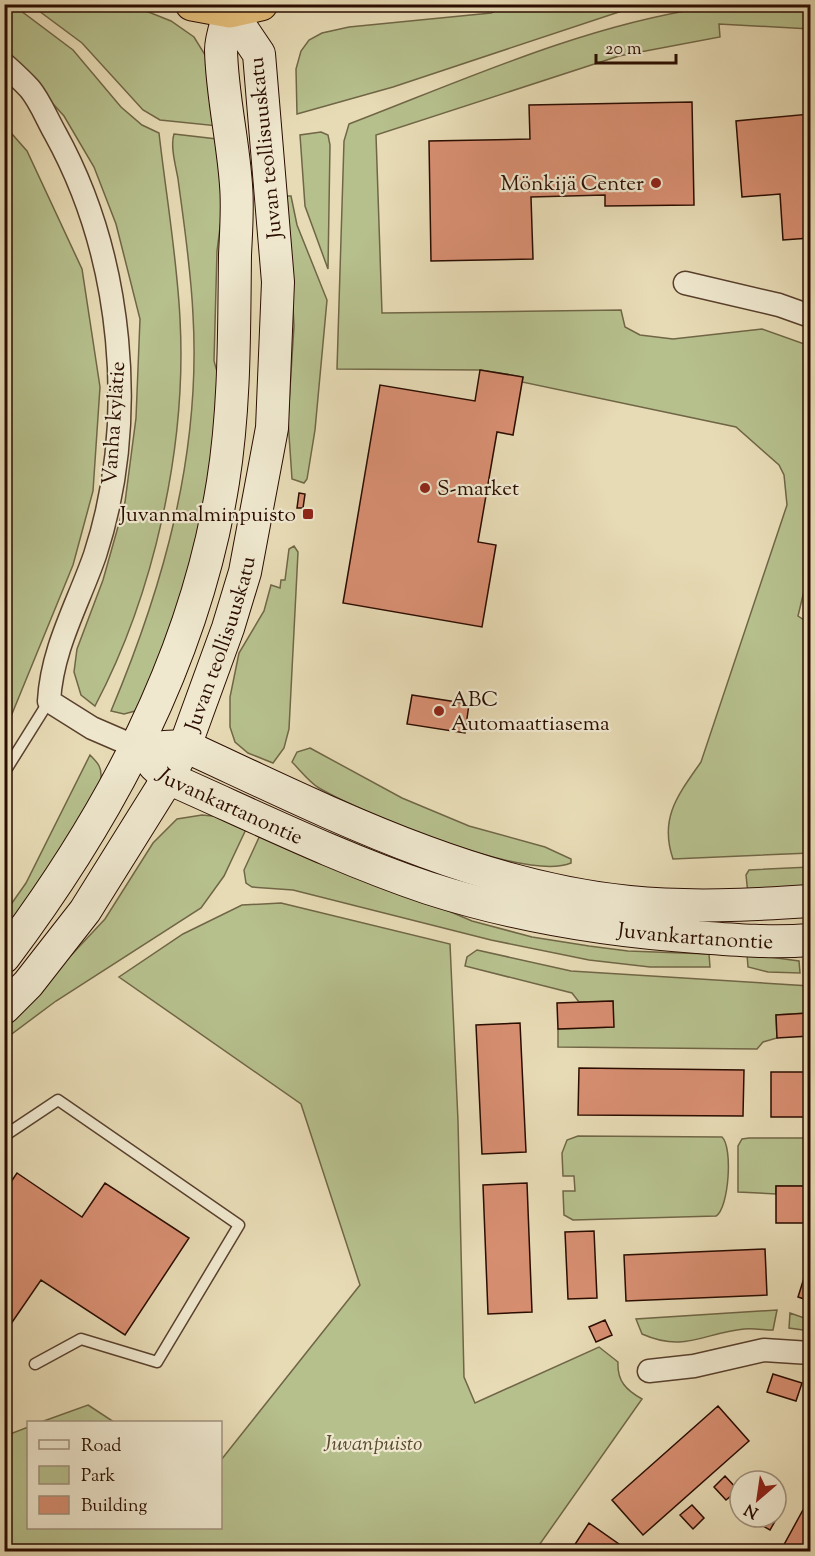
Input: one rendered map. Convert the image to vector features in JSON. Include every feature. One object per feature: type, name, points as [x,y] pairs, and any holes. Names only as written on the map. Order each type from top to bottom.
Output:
[{"type":"highway","points":[[192,4],[240,6]]},
{"type":"main road","name":"Juvan teollisuuskatu","points":[[4,1008],[28,984],[85,910],[168,778],[185,746],[228,628],[245,572],[272,428],[277,361],[278,282],[259,54],[240,6]]},
{"type":"main road","name":"Juvan teollisuuskatu","points":[[4,957],[52,893],[82,847],[162,694],[191,615],[223,481],[234,358],[236,186],[220,47],[240,6]]},
{"type":"main road","name":"Juvankartanontie","points":[[136,747],[185,746],[354,822],[450,861],[527,884],[627,902],[753,905],[810,901]]},
{"type":"main road","name":"Juvankartanontie","points":[[136,747],[168,778],[333,850],[429,888],[506,908],[626,932],[776,943],[810,940]]},
{"type":"street","name":"Vanha kylätie","points":[[4,64],[32,91],[75,170],[105,262],[119,359],[118,416],[113,479],[95,554],[69,616],[50,674],[49,701]]},
{"type":"street","points":[[685,283],[778,305],[810,316]]},
{"type":"street","points":[[49,701],[92,728],[136,747]]},
{"type":"street","points":[[649,1371],[694,1366],[764,1350],[810,1353]]},
{"type":"lane","points":[[4,773],[49,701]]},
{"type":"lane","points":[[4,1136],[58,1100],[239,1225],[157,1362],[81,1339],[35,1364]]},
{"type":"green space","points":[[4,5],[17,8],[73,50],[121,107],[142,125],[159,133],[179,296],[181,367],[178,417],[172,468],[150,568],[116,662],[95,706],[81,695],[74,672],[77,649],[103,580],[125,502],[136,418],[140,319],[116,224],[94,167],[64,116],[5,51]]},
{"type":"green space","points":[[31,5],[131,5],[171,21],[194,37],[207,58],[218,126],[160,120],[143,110],[82,43]]},
{"type":"green space","points":[[508,5],[640,5],[393,87],[297,114],[296,69],[301,51],[309,40],[322,33],[349,27],[491,13]]},
{"type":"green space","points":[[810,5],[810,29],[719,24],[720,37],[619,56],[376,135],[382,313],[621,310],[625,327],[640,335],[673,339],[762,329],[810,346],[810,566],[798,616],[810,624],[810,853],[673,859],[668,831],[673,807],[701,762],[787,505],[784,475],[779,465],[736,427],[522,382],[523,377],[480,370],[337,369],[344,141],[349,124],[567,41],[657,17],[703,8]]},
{"type":"green space","points":[[5,126],[27,151],[82,269],[100,387],[93,491],[73,565],[5,731]]},
{"type":"green space","points":[[321,132],[328,135],[330,145],[328,269],[305,206],[300,135]]},
{"type":"green space","points":[[174,134],[217,139],[225,189],[217,251],[214,361],[223,393],[193,577],[139,710],[124,714],[111,711],[147,615],[162,567],[185,468],[191,417],[194,366],[192,298],[173,150]]},
{"type":"green space","points":[[287,196],[291,196],[297,225],[327,300],[315,430],[307,479],[304,483],[292,479],[288,420],[294,326]]},
{"type":"green space","points":[[294,546],[298,552],[289,729],[284,748],[273,763],[248,753],[235,742],[230,727],[230,697],[239,653],[264,611],[271,585],[280,588],[281,580],[285,580],[289,549]]},
{"type":"green space","points":[[310,748],[402,798],[469,826],[545,847],[571,859],[571,863],[549,866],[519,863],[444,842],[370,813],[319,788],[292,762],[297,752]]},
{"type":"green space","points":[[90,755],[100,768],[101,779],[88,813],[5,938],[5,913],[26,883]]},
{"type":"green space","points":[[202,815],[223,817],[248,825],[224,876],[201,908],[56,1001],[5,1039],[5,1021],[47,981],[105,919],[153,843],[177,819]]},
{"type":"green space","points":[[262,831],[472,921],[532,937],[589,946],[628,951],[709,954],[710,967],[650,967],[589,960],[491,940],[293,890],[252,887],[246,883],[244,870]]},
{"type":"green space","points":[[810,867],[810,887],[748,894],[746,875],[749,870]]},
{"type":"green space","name":"Juvanpuisto","points":[[281,903],[450,944],[458,1121],[464,1377],[475,1403],[599,1347],[618,1362],[621,1380],[631,1392],[642,1399],[535,1551],[5,1551],[5,1436],[27,1427],[27,1529],[222,1529],[222,1459],[360,1285],[301,1104],[119,977],[183,934],[242,905]]},
{"type":"green space","points":[[477,950],[571,971],[810,986],[810,994],[805,995],[806,1013],[776,1015],[777,1038],[763,1042],[757,1049],[558,1047],[558,1029],[613,1027],[613,1001],[579,1002],[572,993],[465,966],[467,957]]},
{"type":"green space","points":[[747,954],[799,961],[800,973],[768,972],[748,967]]},
{"type":"green space","points":[[578,1136],[722,1137],[728,1152],[728,1177],[727,1190],[720,1211],[716,1216],[573,1220],[564,1215],[563,1191],[575,1191],[574,1176],[563,1176],[562,1153],[567,1140]]},
{"type":"green space","points":[[810,1138],[810,1186],[776,1186],[776,1194],[738,1192],[738,1146],[742,1139]]},
{"type":"green space","points":[[777,1310],[773,1330],[744,1329],[682,1342],[670,1342],[642,1334],[636,1319]]},
{"type":"green space","points":[[790,1313],[810,1320],[810,1331],[789,1328]]},
{"type":"green space","points":[[88,1405],[112,1421],[44,1421]]},
{"type":"building","points":[[692,102],[694,205],[605,206],[605,195],[531,197],[533,259],[431,261],[429,141],[530,139],[529,105]]},
{"type":"building","points":[[810,114],[810,238],[783,240],[780,194],[742,197],[736,121]]},
{"type":"building","name":"S-market","points":[[480,370],[523,377],[513,435],[497,432],[478,542],[496,545],[482,627],[343,603],[380,385],[475,401]]},
{"type":"building","points":[[299,493],[305,494],[303,508],[297,508]]},
{"type":"building","points":[[810,577],[810,593],[805,591]]},
{"type":"building","points":[[412,695],[469,704],[465,733],[407,724]]},
{"type":"building","points":[[613,1001],[614,1027],[558,1029],[557,1003]]},
{"type":"building","points":[[809,1013],[810,1036],[777,1038],[776,1015]]},
{"type":"building","points":[[520,1023],[526,1152],[482,1154],[476,1025]]},
{"type":"building","points":[[579,1068],[744,1070],[743,1116],[578,1115]]},
{"type":"building","points":[[771,1072],[810,1072],[810,1117],[771,1117]]},
{"type":"building","points":[[17,1173],[82,1217],[105,1183],[189,1238],[125,1335],[41,1280],[4,1334],[4,1192]]},
{"type":"building","points":[[527,1183],[532,1312],[488,1314],[483,1185]]},
{"type":"building","points":[[776,1186],[810,1186],[810,1223],[776,1223]]},
{"type":"building","points":[[594,1231],[597,1298],[568,1299],[565,1232]]},
{"type":"building","points":[[765,1249],[767,1295],[626,1301],[624,1255]]},
{"type":"building","points":[[810,1259],[810,1301],[798,1297]]},
{"type":"building","points":[[605,1320],[612,1335],[596,1342],[589,1327]]},
{"type":"building","points":[[773,1374],[802,1383],[796,1401],[767,1392]]},
{"type":"building","points":[[718,1406],[749,1441],[643,1535],[612,1500]]},
{"type":"building","points":[[725,1476],[728,1479],[728,1498],[726,1500],[714,1487]]},
{"type":"building","points":[[810,1497],[810,1552],[780,1552]]},
{"type":"building","points":[[692,1505],[704,1518],[693,1529],[680,1515]]},
{"type":"building","points":[[589,1523],[626,1549],[624,1552],[570,1552]]},
{"type":"place","name":"Mönkijä Center","points":[[656,183]]},
{"type":"place","name":"S-market","points":[[425,488]]},
{"type":"place","name":"Juvanmalminpuisto","points":[[308,514]]},
{"type":"place","name":"ABC Automaattiasema","points":[[439,711]]}]
